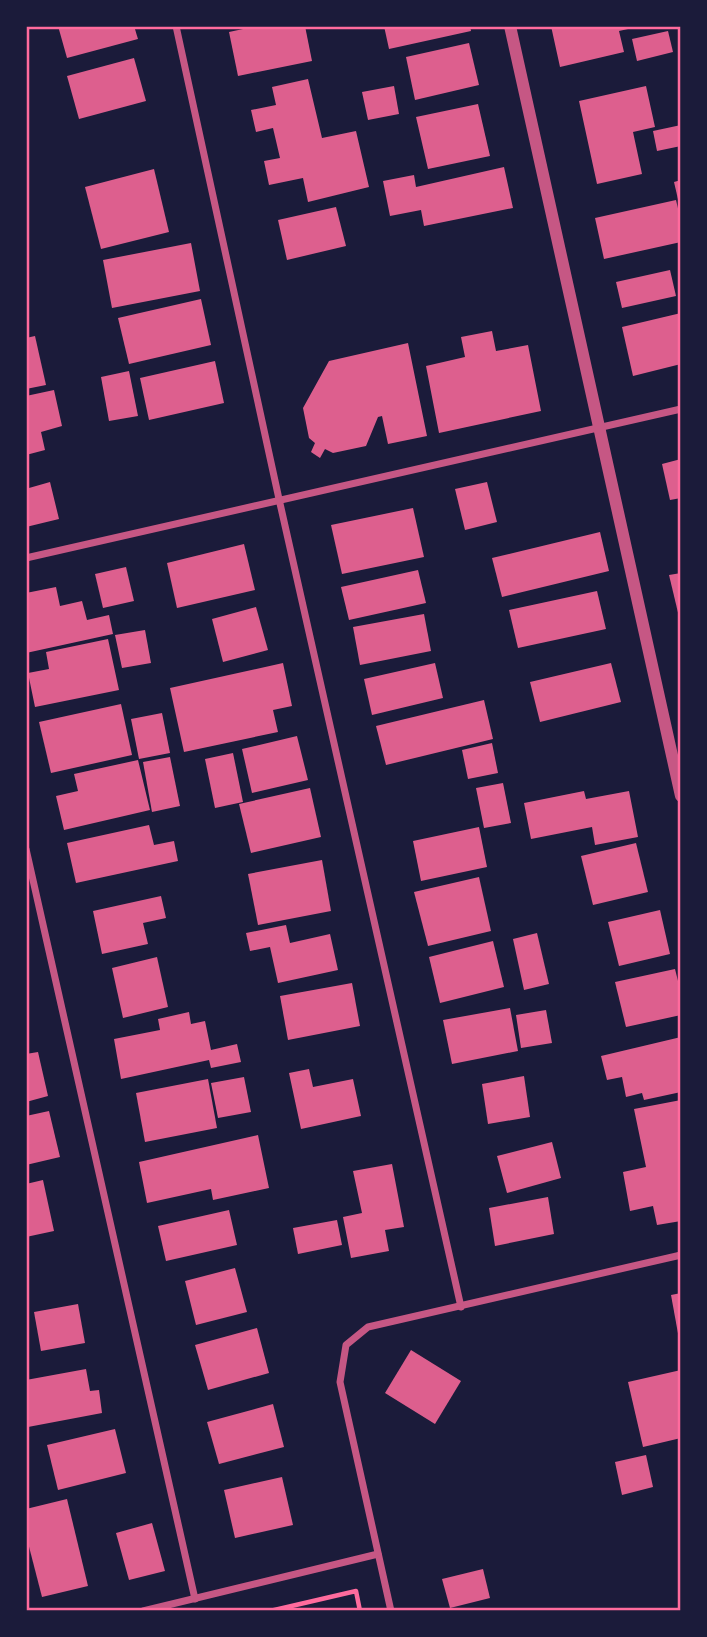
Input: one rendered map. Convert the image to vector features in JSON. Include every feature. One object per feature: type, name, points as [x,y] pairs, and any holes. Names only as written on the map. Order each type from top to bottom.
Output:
[{"type":"street","points":[[176,26],[279,499],[461,1307]]},
{"type":"street","points":[[510,26],[681,796]]},
{"type":"street","points":[[26,558],[681,408]]},
{"type":"street","points":[[26,849],[195,1599]]},
{"type":"street","points":[[391,1611],[340,1382],[346,1345],[368,1328],[681,1255]]},
{"type":"street","points":[[143,1611],[378,1554]]},
{"type":"path","points":[[270,1611],[356,1591],[360,1611]]},
{"type":"building","points":[[58,26],[134,26],[138,39],[67,58]]},
{"type":"building","points":[[257,26],[305,26],[312,61],[238,76],[229,32]]},
{"type":"building","points":[[384,26],[470,26],[471,31],[389,49]]},
{"type":"building","points":[[551,26],[637,27],[619,31],[624,52],[560,67]]},
{"type":"building","points":[[668,31],[673,52],[637,61],[632,39]]},
{"type":"building","points":[[469,43],[479,85],[415,100],[406,57]]},
{"type":"building","points":[[134,58],[146,101],[79,119],[67,76]]},
{"type":"building","points":[[308,79],[322,138],[356,131],[369,187],[308,202],[303,178],[269,185],[264,161],[280,158],[273,128],[256,132],[251,110],[276,105],[272,87]]},
{"type":"building","points":[[394,86],[399,114],[368,120],[362,92]]},
{"type":"building","points":[[646,86],[655,127],[633,132],[642,174],[597,184],[579,101]]},
{"type":"building","points":[[478,104],[490,156],[428,169],[416,117]]},
{"type":"building","points":[[681,125],[681,146],[657,151],[653,131]]},
{"type":"building","points":[[504,167],[513,208],[424,226],[421,210],[390,216],[383,181],[414,175],[416,187]]},
{"type":"building","points":[[154,169],[169,232],[101,249],[85,187]]},
{"type":"building","points":[[681,180],[681,208],[680,208],[674,182]]},
{"type":"building","points":[[676,200],[681,221],[681,242],[604,259],[595,218]]},
{"type":"building","points":[[336,207],[346,246],[287,260],[278,220]]},
{"type":"building","points":[[191,243],[200,291],[112,308],[103,260]]},
{"type":"building","points":[[670,270],[676,296],[622,308],[616,282]]},
{"type":"building","points":[[201,299],[211,345],[129,364],[118,318]]},
{"type":"building","points":[[681,313],[681,364],[633,376],[622,327]]},
{"type":"building","points":[[492,331],[496,351],[528,345],[541,411],[439,433],[426,366],[465,357],[461,337]]},
{"type":"building","points":[[35,336],[46,385],[26,389],[26,338]]},
{"type":"building","points":[[408,343],[427,436],[388,444],[382,416],[378,417],[366,446],[333,453],[325,449],[320,458],[311,452],[315,443],[309,438],[303,408],[329,361]]},
{"type":"building","points":[[215,361],[224,403],[149,420],[140,378]]},
{"type":"building","points":[[129,371],[138,416],[109,421],[101,377]]},
{"type":"building","points":[[54,390],[62,426],[41,432],[45,450],[26,455],[26,396]]},
{"type":"building","points":[[681,459],[681,498],[670,500],[662,464]]},
{"type":"building","points":[[27,481],[29,488],[50,482],[59,519],[26,527]]},
{"type":"building","points":[[487,482],[497,522],[465,530],[455,489]]},
{"type":"building","points":[[413,508],[424,557],[342,574],[331,525]]},
{"type":"building","points":[[600,532],[609,571],[502,597],[492,558]]},
{"type":"building","points":[[244,544],[255,590],[177,608],[167,563]]},
{"type":"building","points":[[126,567],[134,601],[103,608],[95,574]]},
{"type":"building","points":[[418,570],[426,603],[349,620],[341,587]]},
{"type":"building","points":[[681,573],[681,621],[680,621],[669,575]]},
{"type":"building","points":[[56,587],[60,606],[82,601],[87,620],[109,615],[113,634],[26,653],[26,593]]},
{"type":"building","points":[[597,591],[606,629],[518,648],[509,610]]},
{"type":"building","points":[[256,607],[268,650],[223,662],[212,619]]},
{"type":"building","points":[[424,614],[431,651],[360,665],[353,627]]},
{"type":"building","points":[[145,630],[151,663],[122,668],[115,635]]},
{"type":"building","points":[[108,639],[119,690],[35,707],[28,673],[49,669],[46,652]]},
{"type":"building","points":[[283,663],[292,706],[273,710],[278,732],[184,752],[170,688]]},
{"type":"building","points":[[435,663],[443,698],[372,715],[364,679]]},
{"type":"building","points":[[611,663],[621,702],[540,722],[530,682]]},
{"type":"building","points":[[484,700],[493,739],[386,765],[376,726]]},
{"type":"building","points":[[121,704],[132,755],[51,773],[39,722]]},
{"type":"building","points":[[162,713],[170,753],[139,759],[131,719]]},
{"type":"building","points":[[297,736],[308,780],[252,793],[242,749]]},
{"type":"building","points":[[492,743],[498,773],[468,779],[462,750]]},
{"type":"building","points":[[233,753],[243,802],[215,808],[205,759]]},
{"type":"building","points":[[170,757],[180,806],[152,812],[143,762]]},
{"type":"building","points":[[138,760],[150,810],[64,830],[56,796],[78,791],[74,774]]},
{"type":"building","points":[[503,783],[511,823],[484,828],[476,788]]},
{"type":"building","points":[[310,788],[321,837],[251,853],[239,804]]},
{"type":"building","points":[[584,791],[586,799],[629,791],[638,837],[595,845],[592,827],[531,839],[524,803]]},
{"type":"building","points":[[149,825],[154,845],[174,841],[178,861],[76,883],[67,843]]},
{"type":"building","points":[[479,827],[487,867],[421,881],[413,841]]},
{"type":"building","points":[[636,843],[648,892],[593,905],[581,856]]},
{"type":"building","points":[[322,860],[331,911],[258,925],[248,874]]},
{"type":"building","points":[[479,877],[491,931],[428,946],[414,892]]},
{"type":"building","points":[[161,896],[166,918],[143,923],[148,944],[102,954],[93,911]]},
{"type":"building","points":[[660,910],[670,954],[619,966],[608,922]]},
{"type":"building","points":[[286,925],[290,943],[330,934],[338,970],[278,983],[270,947],[250,951],[246,933]]},
{"type":"building","points":[[537,933],[549,984],[524,990],[513,939]]},
{"type":"building","points":[[493,941],[504,987],[440,1003],[429,957]]},
{"type":"building","points":[[157,957],[168,1007],[123,1018],[112,968]]},
{"type":"building","points":[[675,969],[681,993],[681,1015],[626,1027],[615,982]]},
{"type":"building","points":[[352,983],[360,1026],[288,1040],[280,996]]},
{"type":"building","points":[[510,1008],[518,1051],[452,1064],[443,1020]]},
{"type":"building","points":[[546,1010],[552,1043],[521,1048],[516,1015]]},
{"type":"building","points":[[189,1012],[191,1024],[205,1021],[211,1050],[237,1044],[241,1062],[211,1068],[209,1060],[121,1079],[114,1039],[160,1030],[158,1019]]},
{"type":"building","points":[[681,1037],[681,1092],[644,1100],[642,1093],[626,1097],[622,1077],[607,1080],[601,1056]]},
{"type":"building","points":[[38,1052],[48,1096],[26,1102],[26,1054]]},
{"type":"building","points":[[309,1069],[313,1087],[353,1079],[361,1116],[301,1129],[289,1073]]},
{"type":"building","points":[[524,1076],[530,1117],[488,1124],[482,1084]]},
{"type":"building","points":[[244,1077],[251,1112],[218,1118],[211,1083]]},
{"type":"building","points":[[208,1079],[217,1128],[145,1142],[136,1093]]},
{"type":"building","points":[[681,1100],[681,1221],[657,1225],[653,1206],[630,1211],[623,1172],[646,1167],[634,1109]]},
{"type":"building","points":[[49,1111],[60,1157],[26,1165],[26,1116]]},
{"type":"building","points":[[258,1135],[269,1188],[213,1200],[211,1189],[147,1203],[139,1162]]},
{"type":"building","points":[[552,1142],[561,1178],[507,1193],[497,1156]]},
{"type":"building","points":[[392,1164],[404,1227],[385,1230],[389,1251],[351,1258],[343,1217],[362,1213],[353,1171]]},
{"type":"building","points":[[43,1180],[54,1231],[26,1237],[26,1184]]},
{"type":"building","points":[[548,1197],[554,1234],[495,1246],[489,1208]]},
{"type":"building","points":[[229,1210],[237,1245],[166,1261],[158,1226]]},
{"type":"building","points":[[337,1220],[342,1245],[298,1254],[293,1228]]},
{"type":"building","points":[[235,1268],[247,1312],[196,1325],[185,1281]]},
{"type":"building","points":[[681,1293],[681,1339],[679,1339],[671,1295]]},
{"type":"building","points":[[78,1304],[85,1343],[41,1351],[34,1312]]},
{"type":"building","points":[[257,1328],[269,1373],[208,1390],[195,1345]]},
{"type":"building","points":[[411,1350],[461,1381],[435,1424],[385,1393]]},
{"type":"building","points":[[86,1369],[90,1391],[99,1390],[102,1413],[28,1427],[26,1380]]},
{"type":"building","points":[[681,1370],[681,1438],[643,1447],[628,1382]]},
{"type":"building","points":[[273,1404],[284,1447],[219,1464],[207,1422]]},
{"type":"building","points":[[115,1429],[126,1473],[58,1490],[47,1445]]},
{"type":"building","points":[[646,1455],[653,1487],[622,1495],[615,1462]]},
{"type":"building","points":[[282,1477],[293,1525],[235,1538],[224,1490]]},
{"type":"building","points":[[67,1499],[88,1586],[42,1597],[26,1535],[26,1509]]},
{"type":"building","points":[[152,1523],[165,1571],[129,1580],[116,1533]]},
{"type":"building","points":[[483,1569],[490,1598],[450,1608],[442,1579]]}]
